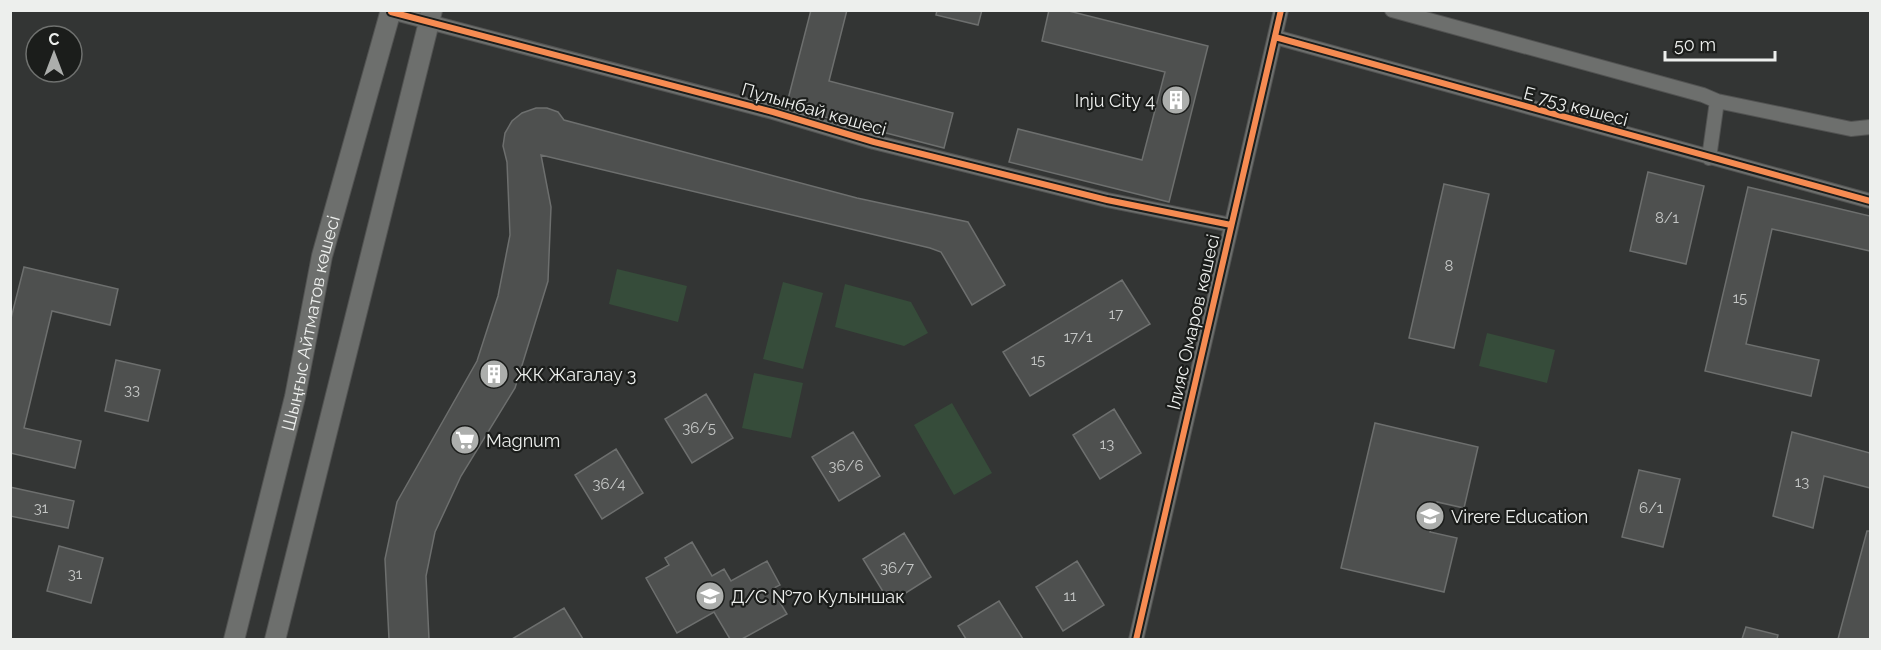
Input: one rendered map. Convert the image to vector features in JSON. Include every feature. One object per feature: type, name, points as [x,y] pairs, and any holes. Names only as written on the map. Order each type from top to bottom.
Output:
[{"type":"main road","name":"Шыңғыс Айтматов көшесі","points":[[234,639],[295,397],[322,256],[391,11]]},
{"type":"main road","points":[[275,639],[431,16]]},
{"type":"street","name":"Ілияс Омаров көшесі","points":[[1136,639],[1281,10]]},
{"type":"street","points":[[1392,10],[1683,87],[1717,101],[1851,129],[1870,127]]},
{"type":"street","name":"Пұлынбай көшесі","points":[[391,11],[431,16],[874,142],[1107,200],[1231,225]]},
{"type":"street","name":"Е 753 көшесі","points":[[1275,37],[1870,201]]},
{"type":"street","points":[[1709,158],[1717,101]]},
{"type":"green space","points":[[617,269],[687,286],[678,322],[609,304]]},
{"type":"green space","points":[[783,282],[823,293],[803,369],[763,359]]},
{"type":"green space","points":[[845,284],[911,302],[928,333],[904,346],[835,327]]},
{"type":"green space","points":[[1487,333],[1555,350],[1547,383],[1479,366]]},
{"type":"green space","points":[[754,373],[803,383],[791,438],[742,428]]},
{"type":"green space","points":[[952,403],[992,473],[954,495],[914,425]]},
{"type":"building","points":[[811,10],[847,10],[829,81],[953,113],[944,148],[786,107]]},
{"type":"building","points":[[937,10],[982,10],[978,25],[936,15]]},
{"type":"building","name":"Inju City 4","points":[[1049,10],[1065,10],[1208,46],[1169,202],[1009,162],[1018,129],[1142,160],[1165,72],[1042,41]]},
{"type":"building","name":"ЖК Жагалау 3","points":[[536,108],[547,108],[558,112],[564,120],[857,198],[968,222],[1005,285],[972,305],[941,252],[930,248],[541,155],[551,207],[548,281],[515,388],[461,476],[435,532],[426,576],[429,639],[389,639],[385,559],[397,502],[477,361],[498,296],[510,235],[507,162],[503,146],[505,133],[512,121],[522,113]]},
{"type":"building","points":[[1648,172],[1704,186],[1686,264],[1630,251]]},
{"type":"building","points":[[1444,184],[1489,194],[1454,348],[1409,338]]},
{"type":"building","points":[[1748,187],[1870,216],[1870,251],[1772,229],[1746,344],[1819,360],[1811,396],[1705,371]]},
{"type":"building","points":[[24,267],[118,289],[110,325],[52,311],[24,428],[81,441],[75,468],[10,453],[10,322]]},
{"type":"building","points":[[1122,280],[1150,324],[1030,396],[1003,352]]},
{"type":"building","points":[[116,360],[160,370],[148,421],[105,411]]},
{"type":"building","points":[[706,394],[733,438],[692,463],[665,419]]},
{"type":"building","points":[[1114,409],[1141,453],[1100,479],[1073,435]]},
{"type":"building","points":[[1375,423],[1478,447],[1464,508],[1437,502],[1430,532],[1457,538],[1444,592],[1341,568]]},
{"type":"building","points":[[853,432],[880,476],[839,501],[812,457]]},
{"type":"building","points":[[1792,432],[1870,453],[1870,488],[1824,476],[1813,528],[1773,516]]},
{"type":"building","points":[[616,449],[643,493],[602,519],[575,475]]},
{"type":"building","points":[[1639,470],[1680,479],[1663,547],[1622,537]]},
{"type":"building","points":[[10,487],[74,501],[68,528],[10,516]]},
{"type":"building","points":[[1867,531],[1870,531],[1870,639],[1838,639]]},
{"type":"building","points":[[904,533],[931,577],[890,603],[863,559]]},
{"type":"building","points":[[692,542],[712,576],[724,569],[731,581],[767,561],[780,585],[772,589],[787,614],[742,639],[730,639],[714,612],[677,633],[646,578],[669,565],[665,558]]},
{"type":"building","points":[[59,546],[103,558],[91,603],[47,591]]},
{"type":"building","points":[[1077,561],[1104,605],[1063,631],[1036,587]]},
{"type":"building","points":[[999,601],[1023,639],[966,639],[958,626]]},
{"type":"building","points":[[564,608],[583,639],[512,639]]},
{"type":"building","points":[[1746,627],[1778,635],[1777,639],[1742,639]]},
{"type":"cycle path","points":[[1136,640],[1281,10]]},
{"type":"cycle path","points":[[391,12],[773,112],[874,142],[1107,200],[1231,225]]},
{"type":"cycle path","points":[[1275,37],[1870,201]]},
{"type":"place","name":"Inju City 4","points":[[1176,100]]},
{"type":"place","name":"ЖК Жагалау 3","points":[[494,374]]},
{"type":"place","name":"Magnum","points":[[465,440]]},
{"type":"place","name":"Virere Education","points":[[1430,516]]},
{"type":"place","name":"Д/С №70 Кулыншак","points":[[710,596]]}]
